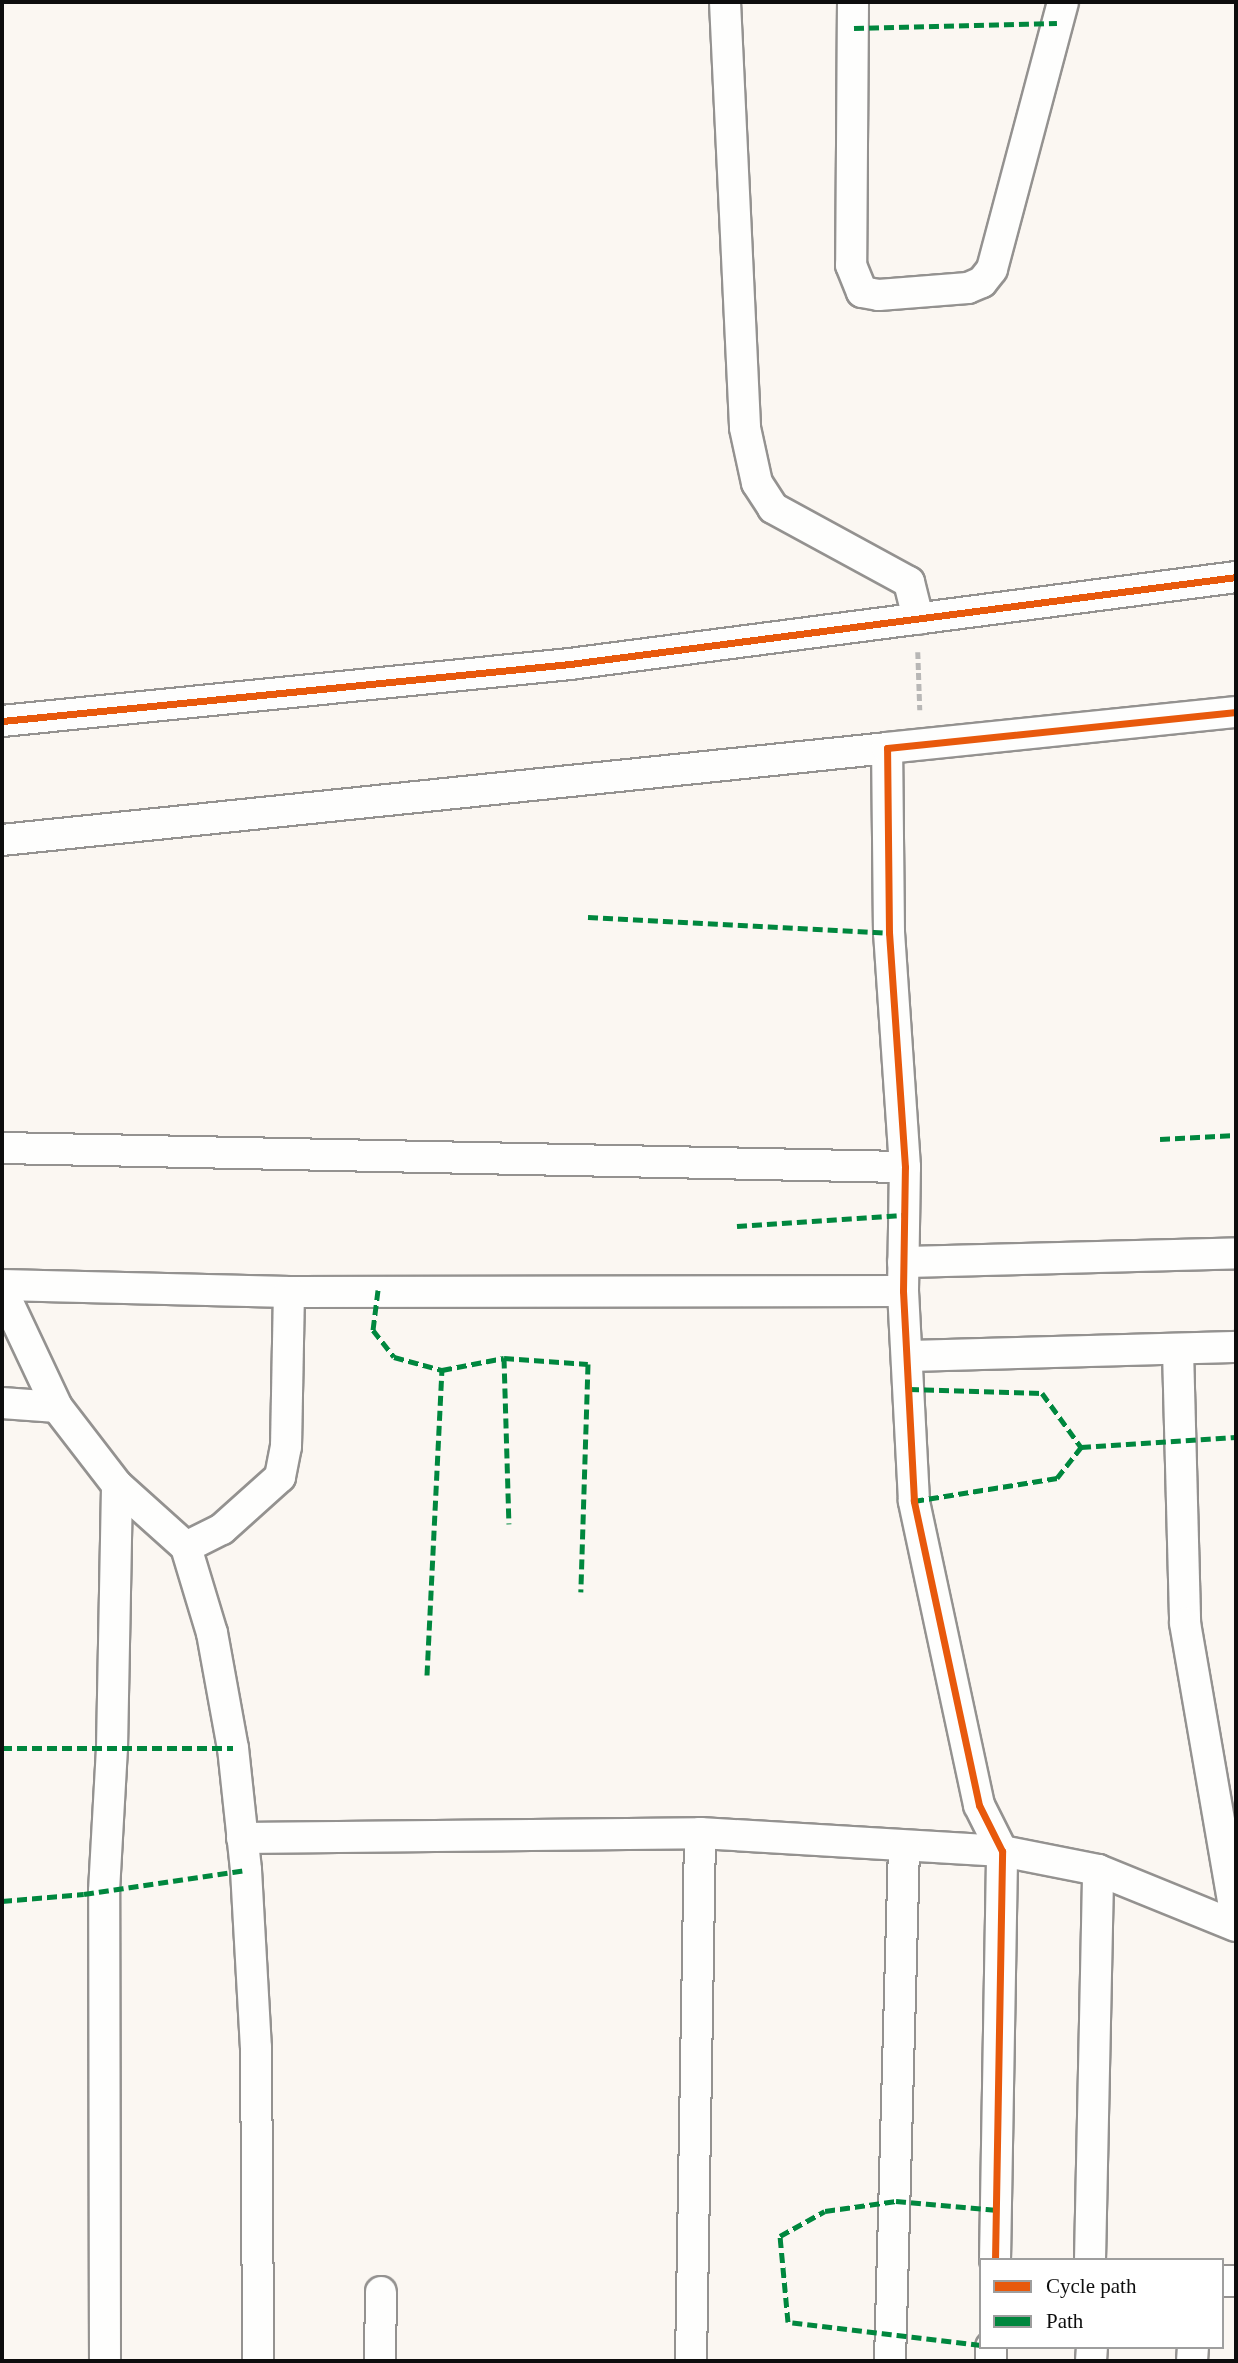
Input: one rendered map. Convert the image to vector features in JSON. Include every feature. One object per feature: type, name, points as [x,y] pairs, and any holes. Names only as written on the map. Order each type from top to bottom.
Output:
[{"type":"street","points":[[725,2],[745,428],[757,484],[773,508],[909,582],[918,620]]},
{"type":"street","points":[[853,2],[850,265],[862,292],[878,295],[968,288],[982,282],[992,269],[1063,2]]},
{"type":"street","points":[[2,721],[570,664],[1236,577]]},
{"type":"street","points":[[2,840],[1236,712]]},
{"type":"street","points":[[887,748],[889,933],[905,1167],[903,1277],[914,1501],[979,1805],[1002,1851],[995,2258]]},
{"type":"street","points":[[2,1148],[905,1167]]},
{"type":"street","points":[[258,2361],[256,2048],[233,1748],[212,1633],[186,1547],[117,1485],[57,1407],[2,1288],[289,1292],[903,1277],[1236,1253]]},
{"type":"street","points":[[186,1547],[232,1522],[280,1477],[285,1447],[289,1292]]},
{"type":"street","points":[[907,1356],[1236,1347]]},
{"type":"street","points":[[1178,1350],[1185,1623],[1236,1918]]},
{"type":"street","points":[[2,1403],[57,1407]]},
{"type":"street","points":[[105,2361],[104,1891],[112,1748],[117,1485]]},
{"type":"street","points":[[242,1838],[701,1833],[1002,1851],[1098,1870],[1236,1926]]},
{"type":"street","points":[[691,2361],[701,1833]]},
{"type":"street","points":[[890,2361],[904,1846]]},
{"type":"street","points":[[1090,2258],[1098,1870]]},
{"type":"street","points":[[380,2361],[381,2292]]},
{"type":"path","points":[[918,620],[921,745]]},
{"type":"marked path","points":[[854,28],[1057,23]]},
{"type":"marked path","points":[[588,917],[889,933]]},
{"type":"marked path","points":[[1160,1139],[1236,1135]]},
{"type":"marked path","points":[[737,1226],[903,1215]]},
{"type":"marked path","points":[[378,1290],[373,1330],[394,1357],[442,1370],[504,1358],[588,1364],[581,1592]]},
{"type":"marked path","points":[[504,1358],[509,1524]]},
{"type":"marked path","points":[[427,1675],[442,1370]]},
{"type":"marked path","points":[[909,1389],[1042,1393],[1081,1447]]},
{"type":"marked path","points":[[914,1501],[1057,1478],[1081,1447],[1236,1437]]},
{"type":"marked path","points":[[2,1748],[233,1748]]},
{"type":"marked path","points":[[2,1901],[84,1894],[246,1870]]},
{"type":"marked path","points":[[979,2345],[788,2322],[780,2236],[825,2211],[896,2201],[998,2210]]},
{"type":"cycle path","points":[[2,721],[570,664],[1236,577]]},
{"type":"cycle path","points":[[995,2258],[1002,1851],[979,1805],[914,1501],[903,1291],[905,1167],[889,933],[887,748],[1236,712]]}]
